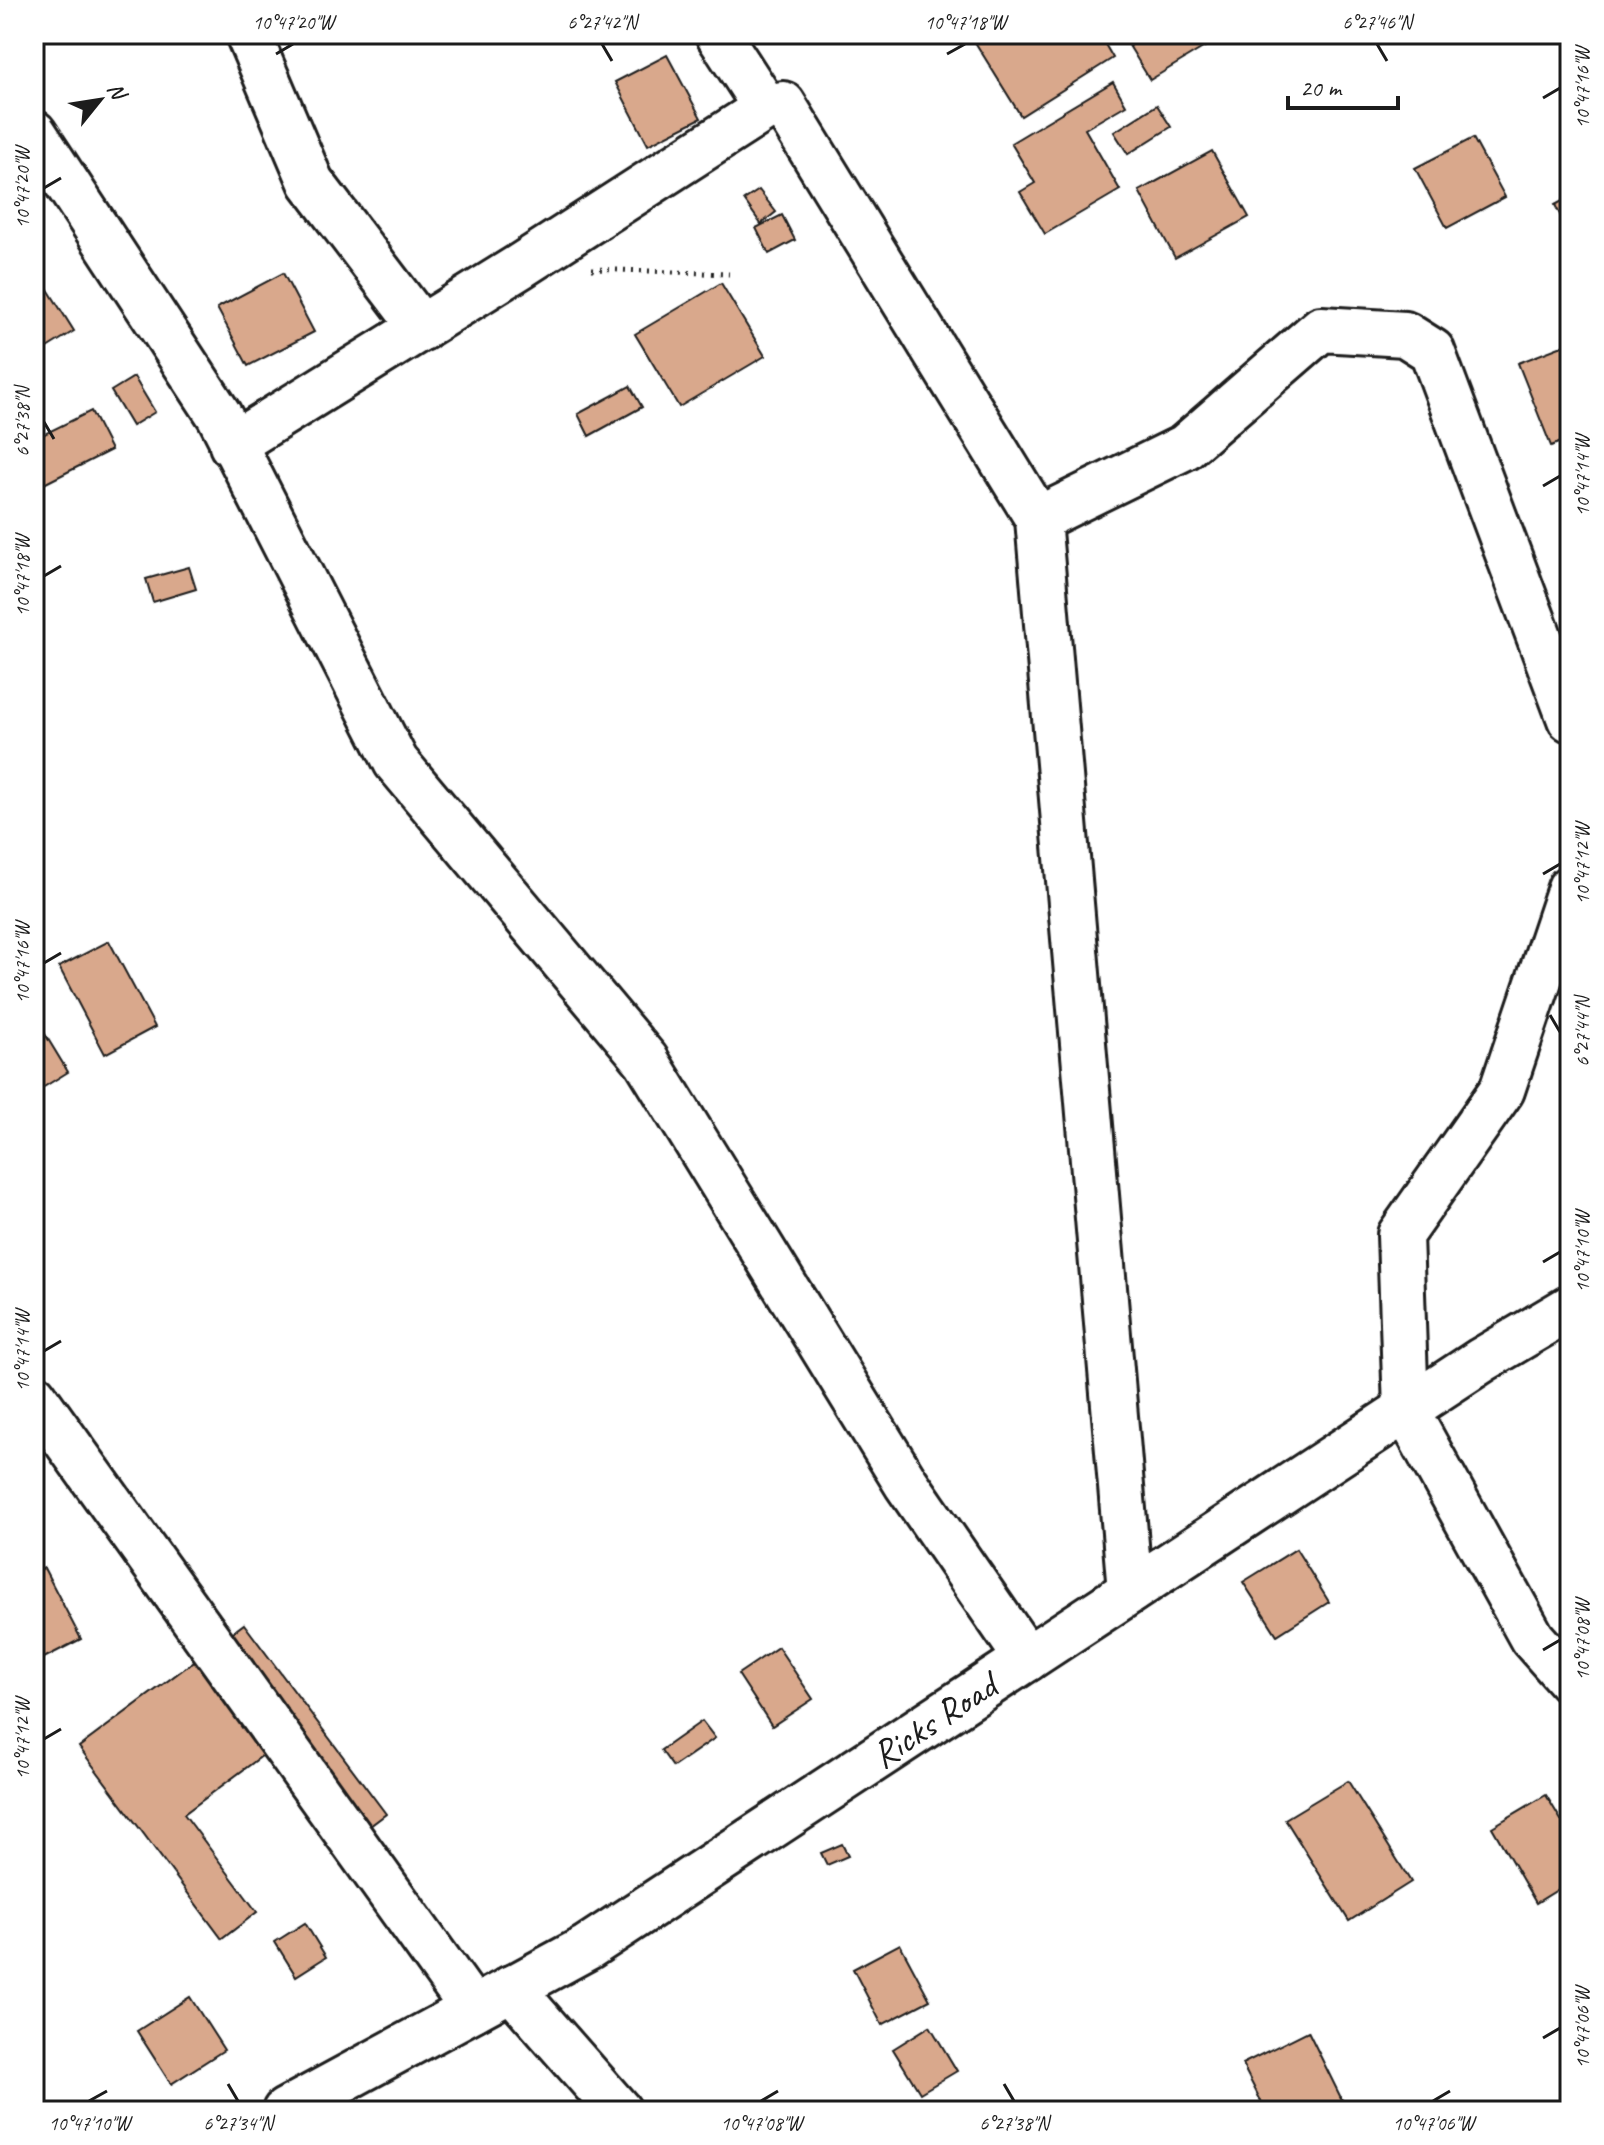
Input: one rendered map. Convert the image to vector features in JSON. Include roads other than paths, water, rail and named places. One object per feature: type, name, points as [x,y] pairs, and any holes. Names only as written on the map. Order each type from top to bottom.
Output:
[{"type":"street","points":[[248,34],[311,182],[422,328]]},
{"type":"street","points":[[718,34],[766,108]]},
{"type":"street","points":[[232,445],[422,328],[766,108],[783,104],[1038,519],[1130,1591]]},
{"type":"street","points":[[34,133],[219,415],[396,762],[646,1060],[906,1483],[1027,1659]]},
{"type":"street","points":[[1038,519],[1185,447],[1321,329],[1405,334],[1432,351],[1570,719]]},
{"type":"street","points":[[1570,888],[1502,1090],[1400,1235],[1406,1410],[1532,1638],[1570,1681]]},
{"type":"street","name":"Ricks Road","points":[[285,2111],[332,2100],[473,2009],[588,1947],[1482,1360],[1570,1308]]},
{"type":"street","points":[[34,1396],[473,2009]]},
{"type":"street","points":[[511,1988],[619,2111]]}]
